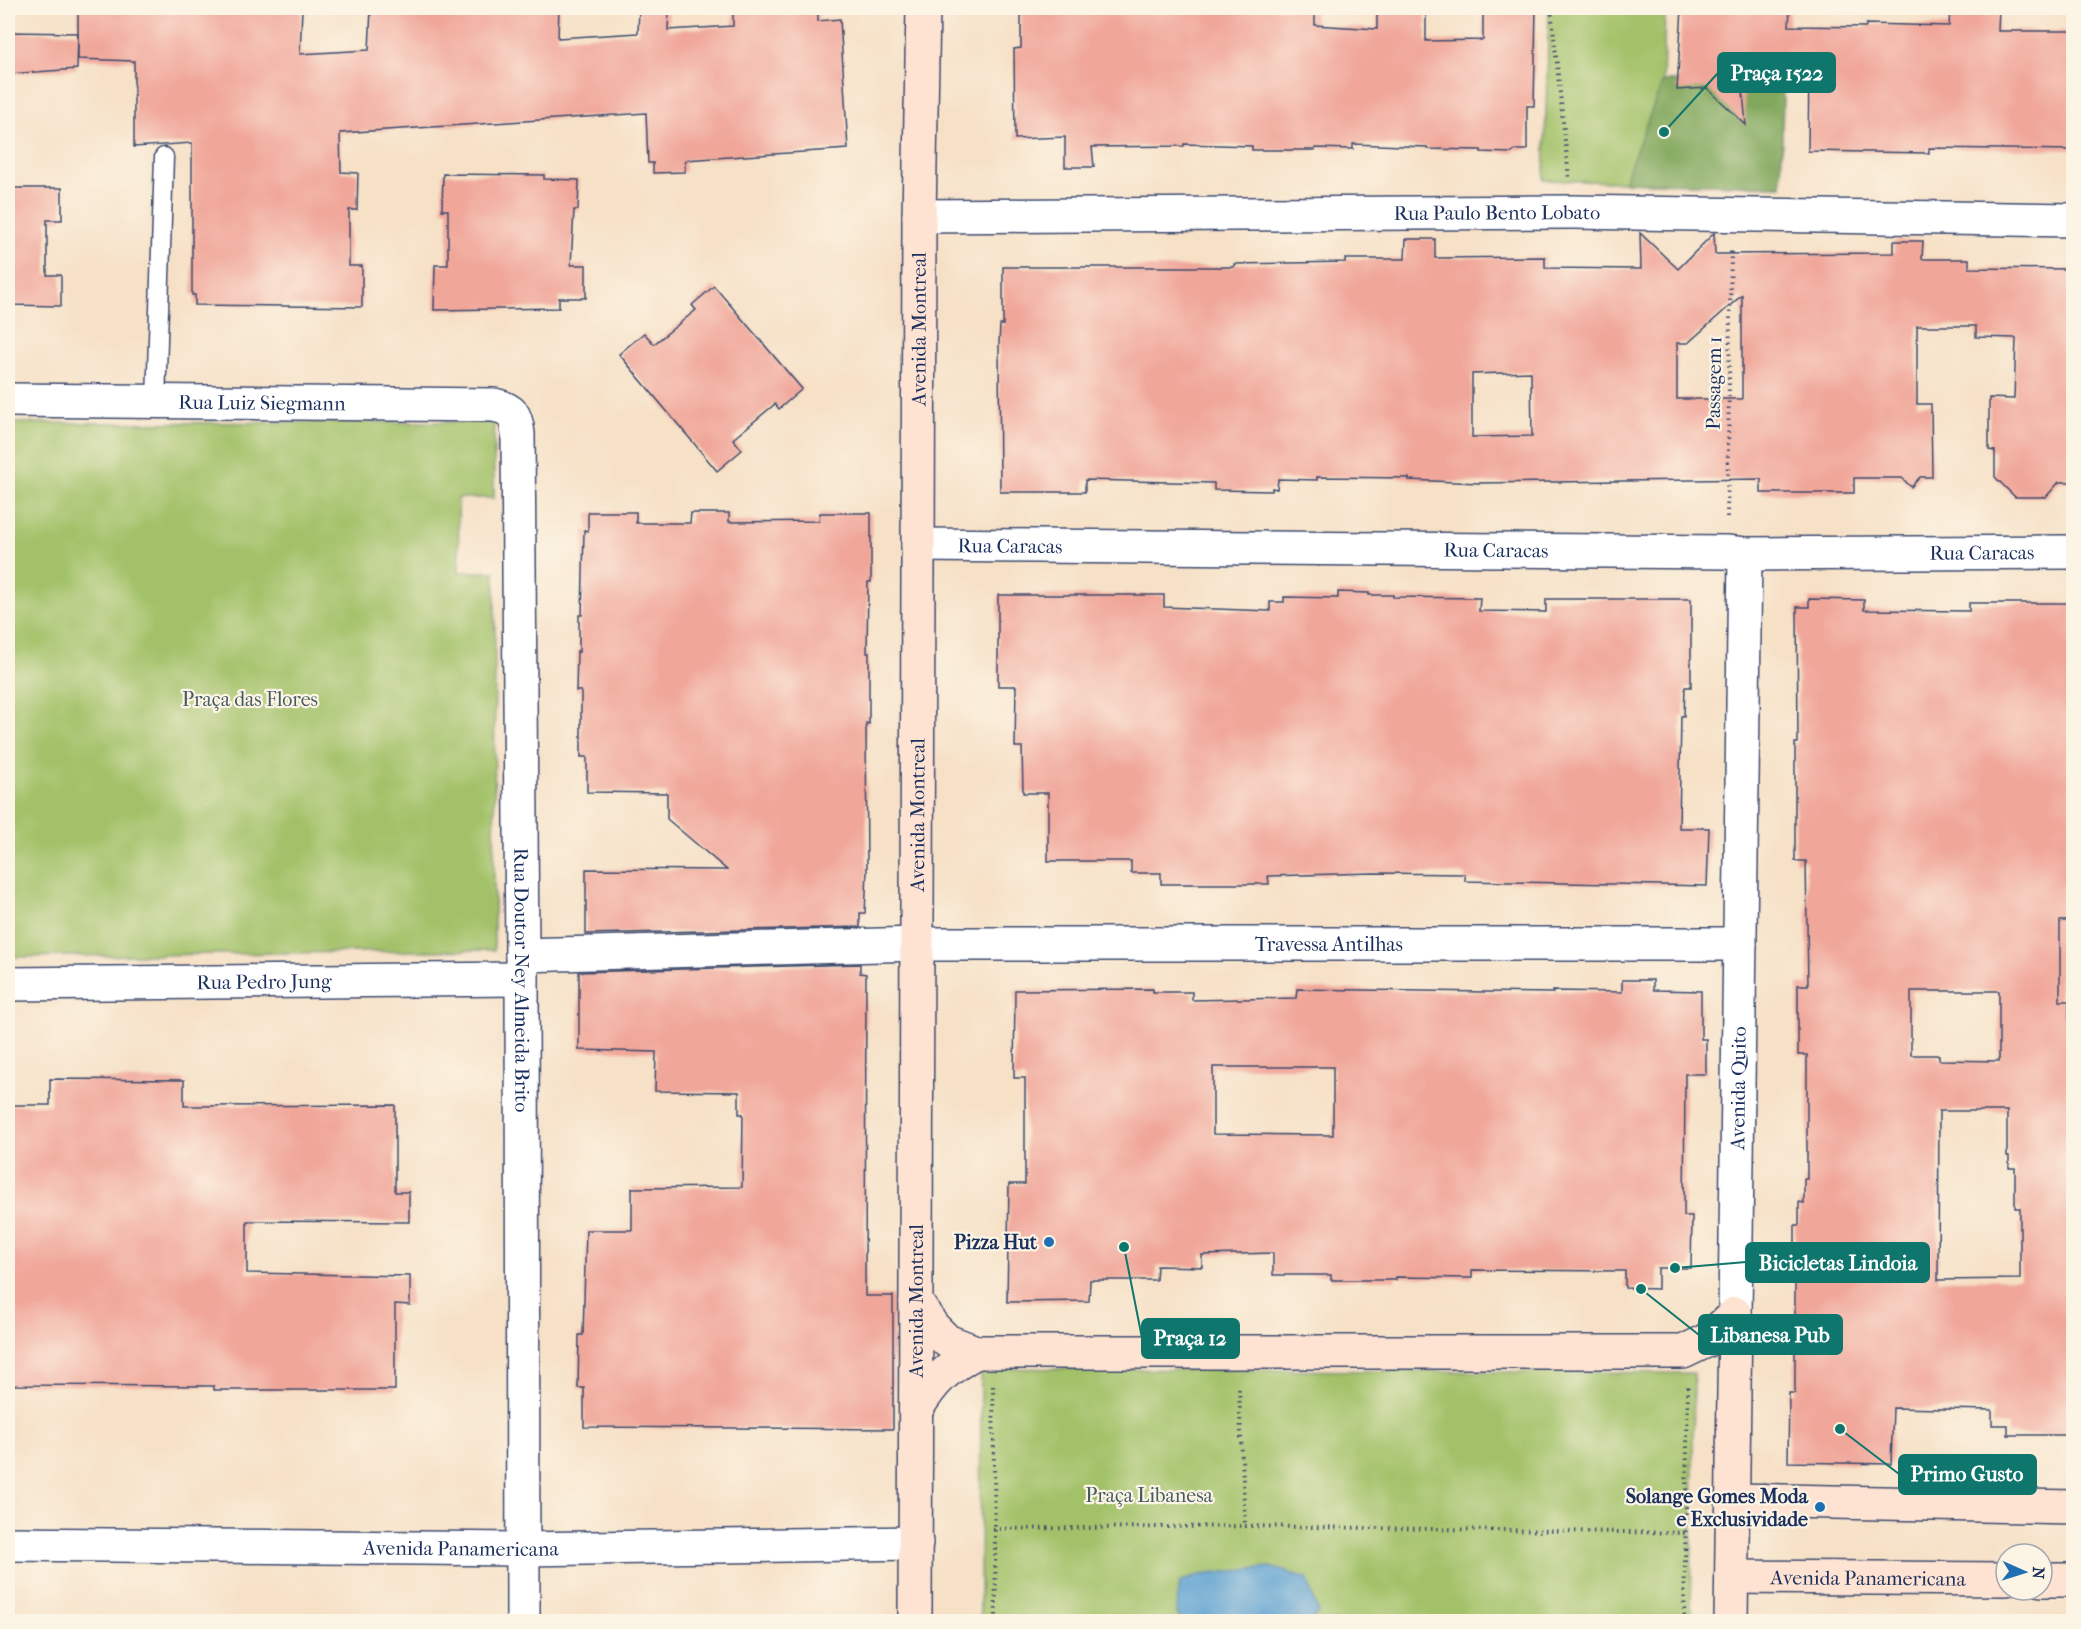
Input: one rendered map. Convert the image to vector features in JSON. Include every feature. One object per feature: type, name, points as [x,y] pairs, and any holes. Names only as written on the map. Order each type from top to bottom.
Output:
[{"type":"street","name":"Avenida Montreal","points":[[915,1622],[919,216],[923,8]]},
{"type":"street","name":"Rua Paulo Bento Lobato","points":[[919,216],[1573,212],[2073,220]]},
{"type":"street","name":"Rua Luiz Siegmann","points":[[8,400],[494,405],[505,407],[513,414]]},
{"type":"street","name":"Rua Doutor Ney Almeida Brito","points":[[513,414],[518,434],[523,1622]]},
{"type":"street","name":"Rua Caracas","points":[[918,545],[1736,553],[2073,552]]},
{"type":"street","name":"Avenida Quito","points":[[1731,1622],[1740,944],[1736,553]]},
{"type":"street","name":"Travessa Antilhas","points":[[521,967],[917,944],[1740,944]]},
{"type":"street","name":"Rua Pedro Jung","points":[[8,984],[521,967]]},
{"type":"street","points":[[916,1302],[933,1327],[947,1341],[976,1352],[1683,1352],[1706,1341],[1735,1314]]},
{"type":"street","points":[[916,1410],[928,1389],[942,1374],[976,1352]]},
{"type":"street","points":[[1683,1352],[1708,1366],[1734,1395]]},
{"type":"street","points":[[1732,1500],[2073,1507]]},
{"type":"street","name":"Avenida Panamericana","points":[[8,1544],[522,1549],[916,1543]]},
{"type":"street","name":"Avenida Panamericana","points":[[1732,1577],[1994,1579]]},
{"type":"street","points":[[2054,1580],[2073,1580]]},
{"type":"lane","points":[[156,401],[164,157]]},
{"type":"path","points":[[1551,8],[1573,212]]},
{"type":"path","name":"Passagem 1","points":[[1732,215],[1736,553]]},
{"type":"path","points":[[996,1622],[993,1529],[993,1386],[1004,1386]]},
{"type":"path","points":[[1676,1386],[1688,1386],[1684,1622]]},
{"type":"path","points":[[1227,1389],[1239,1389],[1245,1526]]},
{"type":"path","points":[[993,1529],[1245,1526],[1686,1533]]},
{"type":"green space","points":[[1549,8],[1665,8],[1663,81],[1783,84],[1781,186],[1544,180]]},
{"type":"green space","points":[[1663,81],[1783,84],[1781,186],[1624,182]]},
{"type":"green space","name":"Praça das Flores","points":[[494,422],[494,498],[458,498],[459,572],[495,572],[494,950],[8,957],[8,423]]},
{"type":"green space","name":"Praça Libanesa","points":[[981,1368],[1694,1373],[1691,1621],[980,1622]]},
{"type":"water","points":[[1270,1567],[1307,1578],[1318,1613],[1310,1621],[1182,1621],[1176,1614],[1180,1582],[1200,1575]]},
{"type":"building","points":[[78,8],[299,8],[302,10],[300,54],[369,50],[371,9],[559,8],[558,38],[638,33],[639,8],[669,8],[668,30],[733,26],[733,8],[818,8],[818,21],[840,19],[848,149],[685,160],[685,172],[653,173],[653,163],[648,163],[646,113],[340,133],[341,172],[358,173],[357,210],[349,210],[349,266],[362,266],[362,307],[195,305],[195,295],[192,295],[192,143],[134,147],[134,61],[78,59]]},
{"type":"building","points":[[1021,8],[1315,8],[1315,25],[1377,29],[1377,8],[1426,8],[1426,41],[1483,40],[1483,8],[1536,8],[1534,106],[1527,106],[1527,150],[1515,150],[1512,153],[1481,152],[1481,150],[1353,144],[1353,149],[1315,148],[1315,150],[1252,150],[1252,146],[1184,144],[1184,146],[1092,147],[1094,167],[1065,167],[1065,137],[1015,139],[1014,49],[1021,48]]},
{"type":"building","points":[[1682,8],[1790,8],[1789,26],[1866,27],[1866,24],[1949,26],[1950,8],[1999,8],[1998,31],[2073,31],[2073,150],[1929,148],[1929,153],[1808,151],[1809,66],[1740,60],[1746,125],[1707,88],[1677,90]]},
{"type":"building","points":[[8,32],[78,33],[77,69],[8,74]]},
{"type":"building","points":[[443,174],[544,175],[544,179],[579,180],[578,210],[574,210],[571,265],[586,265],[586,298],[559,298],[559,308],[434,310],[435,265],[448,265],[448,210],[442,210]]},
{"type":"building","points":[[8,188],[62,188],[62,220],[47,220],[47,275],[61,275],[61,306],[8,305]]},
{"type":"building","points":[[1640,233],[1678,269],[1714,233],[1715,254],[1894,253],[1894,241],[1923,241],[1922,259],[1969,259],[1969,268],[2073,269],[2073,482],[2059,482],[2046,497],[2015,497],[1995,477],[1995,451],[1989,450],[1989,398],[2014,399],[2016,338],[1976,337],[1976,326],[1917,326],[1917,404],[1931,404],[1932,477],[1920,477],[1911,487],[1902,478],[1854,478],[1854,493],[1761,493],[1761,479],[1479,483],[1409,480],[1409,478],[1317,477],[1317,480],[1278,479],[1277,489],[1272,488],[1272,491],[1214,490],[1214,483],[1085,480],[1085,492],[1000,492],[999,344],[1000,325],[1003,325],[1003,267],[1234,267],[1234,264],[1405,259],[1406,239],[1435,239],[1435,258],[1545,257],[1545,268],[1641,269]],"holes":[[[1742,295],[1742,399],[1677,399],[1677,343],[1688,343]],[[1531,372],[1532,436],[1472,437],[1472,374]]]},
{"type":"building","points":[[714,286],[802,389],[779,409],[775,404],[733,439],[742,450],[717,471],[619,354],[644,333],[654,344],[696,310],[692,305]]},
{"type":"building","points":[[588,512],[636,512],[636,523],[690,523],[691,513],[729,513],[729,522],[819,521],[820,513],[871,513],[871,582],[868,582],[867,653],[869,653],[869,724],[866,723],[867,872],[865,913],[860,913],[860,927],[586,934],[586,869],[727,870],[667,819],[667,793],[587,792],[587,757],[581,757],[581,691],[576,691],[579,615],[582,615],[584,530],[588,531]]},
{"type":"building","points":[[1338,592],[1393,595],[1393,597],[1480,598],[1479,611],[1546,612],[1546,599],[1691,599],[1691,687],[1685,687],[1684,716],[1681,716],[1679,828],[1709,828],[1707,886],[1465,881],[1465,874],[1372,873],[1268,876],[1269,884],[1161,884],[1161,873],[1131,873],[1131,861],[1048,861],[1048,793],[1023,793],[1022,747],[1015,747],[1016,686],[998,686],[998,595],[1164,595],[1164,607],[1270,611],[1270,602],[1284,602],[1284,597],[1338,598]]},
{"type":"building","points":[[1809,599],[1864,600],[1864,610],[1969,611],[1969,603],[2073,603],[2073,921],[2060,921],[2060,1001],[2069,1001],[2069,1020],[2072,1021],[2073,1435],[2008,1435],[2008,1425],[1992,1425],[1992,1410],[1893,1408],[1891,1464],[1788,1462],[1789,1393],[1795,1393],[1795,1225],[1799,1225],[1799,1202],[1804,1203],[1804,1179],[1807,1179],[1807,1055],[1798,1055],[1798,985],[1808,985],[1806,861],[1795,861],[1795,743],[1798,743],[1797,607],[1809,607]],"holes":[[[1911,991],[1999,991],[1999,1061],[1939,1060],[1939,1055],[1911,1055]],[[1939,1111],[2007,1111],[2007,1156],[2009,1156],[2009,1168],[2015,1168],[2015,1208],[2020,1208],[2020,1279],[1938,1280]]]},
{"type":"building","points":[[860,964],[860,973],[866,974],[865,1296],[893,1296],[893,1429],[584,1427],[584,1388],[578,1388],[579,1335],[583,1335],[586,1230],[632,1230],[632,1188],[742,1187],[743,1114],[739,1114],[739,1092],[655,1091],[656,1052],[579,1050],[579,972]]},
{"type":"building","points":[[1622,980],[1653,980],[1653,990],[1701,991],[1701,1039],[1706,1039],[1706,1074],[1685,1074],[1684,1216],[1692,1216],[1691,1268],[1658,1268],[1658,1289],[1625,1288],[1625,1271],[1472,1270],[1472,1278],[1396,1277],[1396,1280],[1331,1280],[1331,1275],[1273,1275],[1273,1253],[1202,1255],[1202,1267],[1157,1266],[1156,1280],[1090,1280],[1089,1301],[1007,1302],[1009,1184],[1025,1184],[1025,1078],[1014,1078],[1015,990],[1153,989],[1153,992],[1192,992],[1192,1000],[1296,998],[1297,989],[1622,992]],"holes":[[[1213,1067],[1333,1067],[1333,1135],[1213,1134]]]},
{"type":"building","points":[[50,1079],[184,1080],[184,1106],[395,1105],[395,1192],[409,1192],[409,1222],[247,1221],[247,1273],[410,1276],[410,1305],[395,1304],[395,1390],[214,1390],[214,1386],[8,1385],[8,1105],[50,1105]]},
{"type":"place","name":"Praça 1522","points":[[1664,132]]},
{"type":"place","name":"Pizza Hut","points":[[1049,1242]]},
{"type":"place","name":"Praça 12","points":[[1124,1247]]},
{"type":"place","name":"Bicicletas Lindoia","points":[[1675,1268]]},
{"type":"place","name":"Libanesa Pub","points":[[1641,1289]]},
{"type":"place","name":"Primo Gusto","points":[[1840,1429]]},
{"type":"place","name":"Solange Gomes Moda e Exclusividade","points":[[1820,1507]]}]
